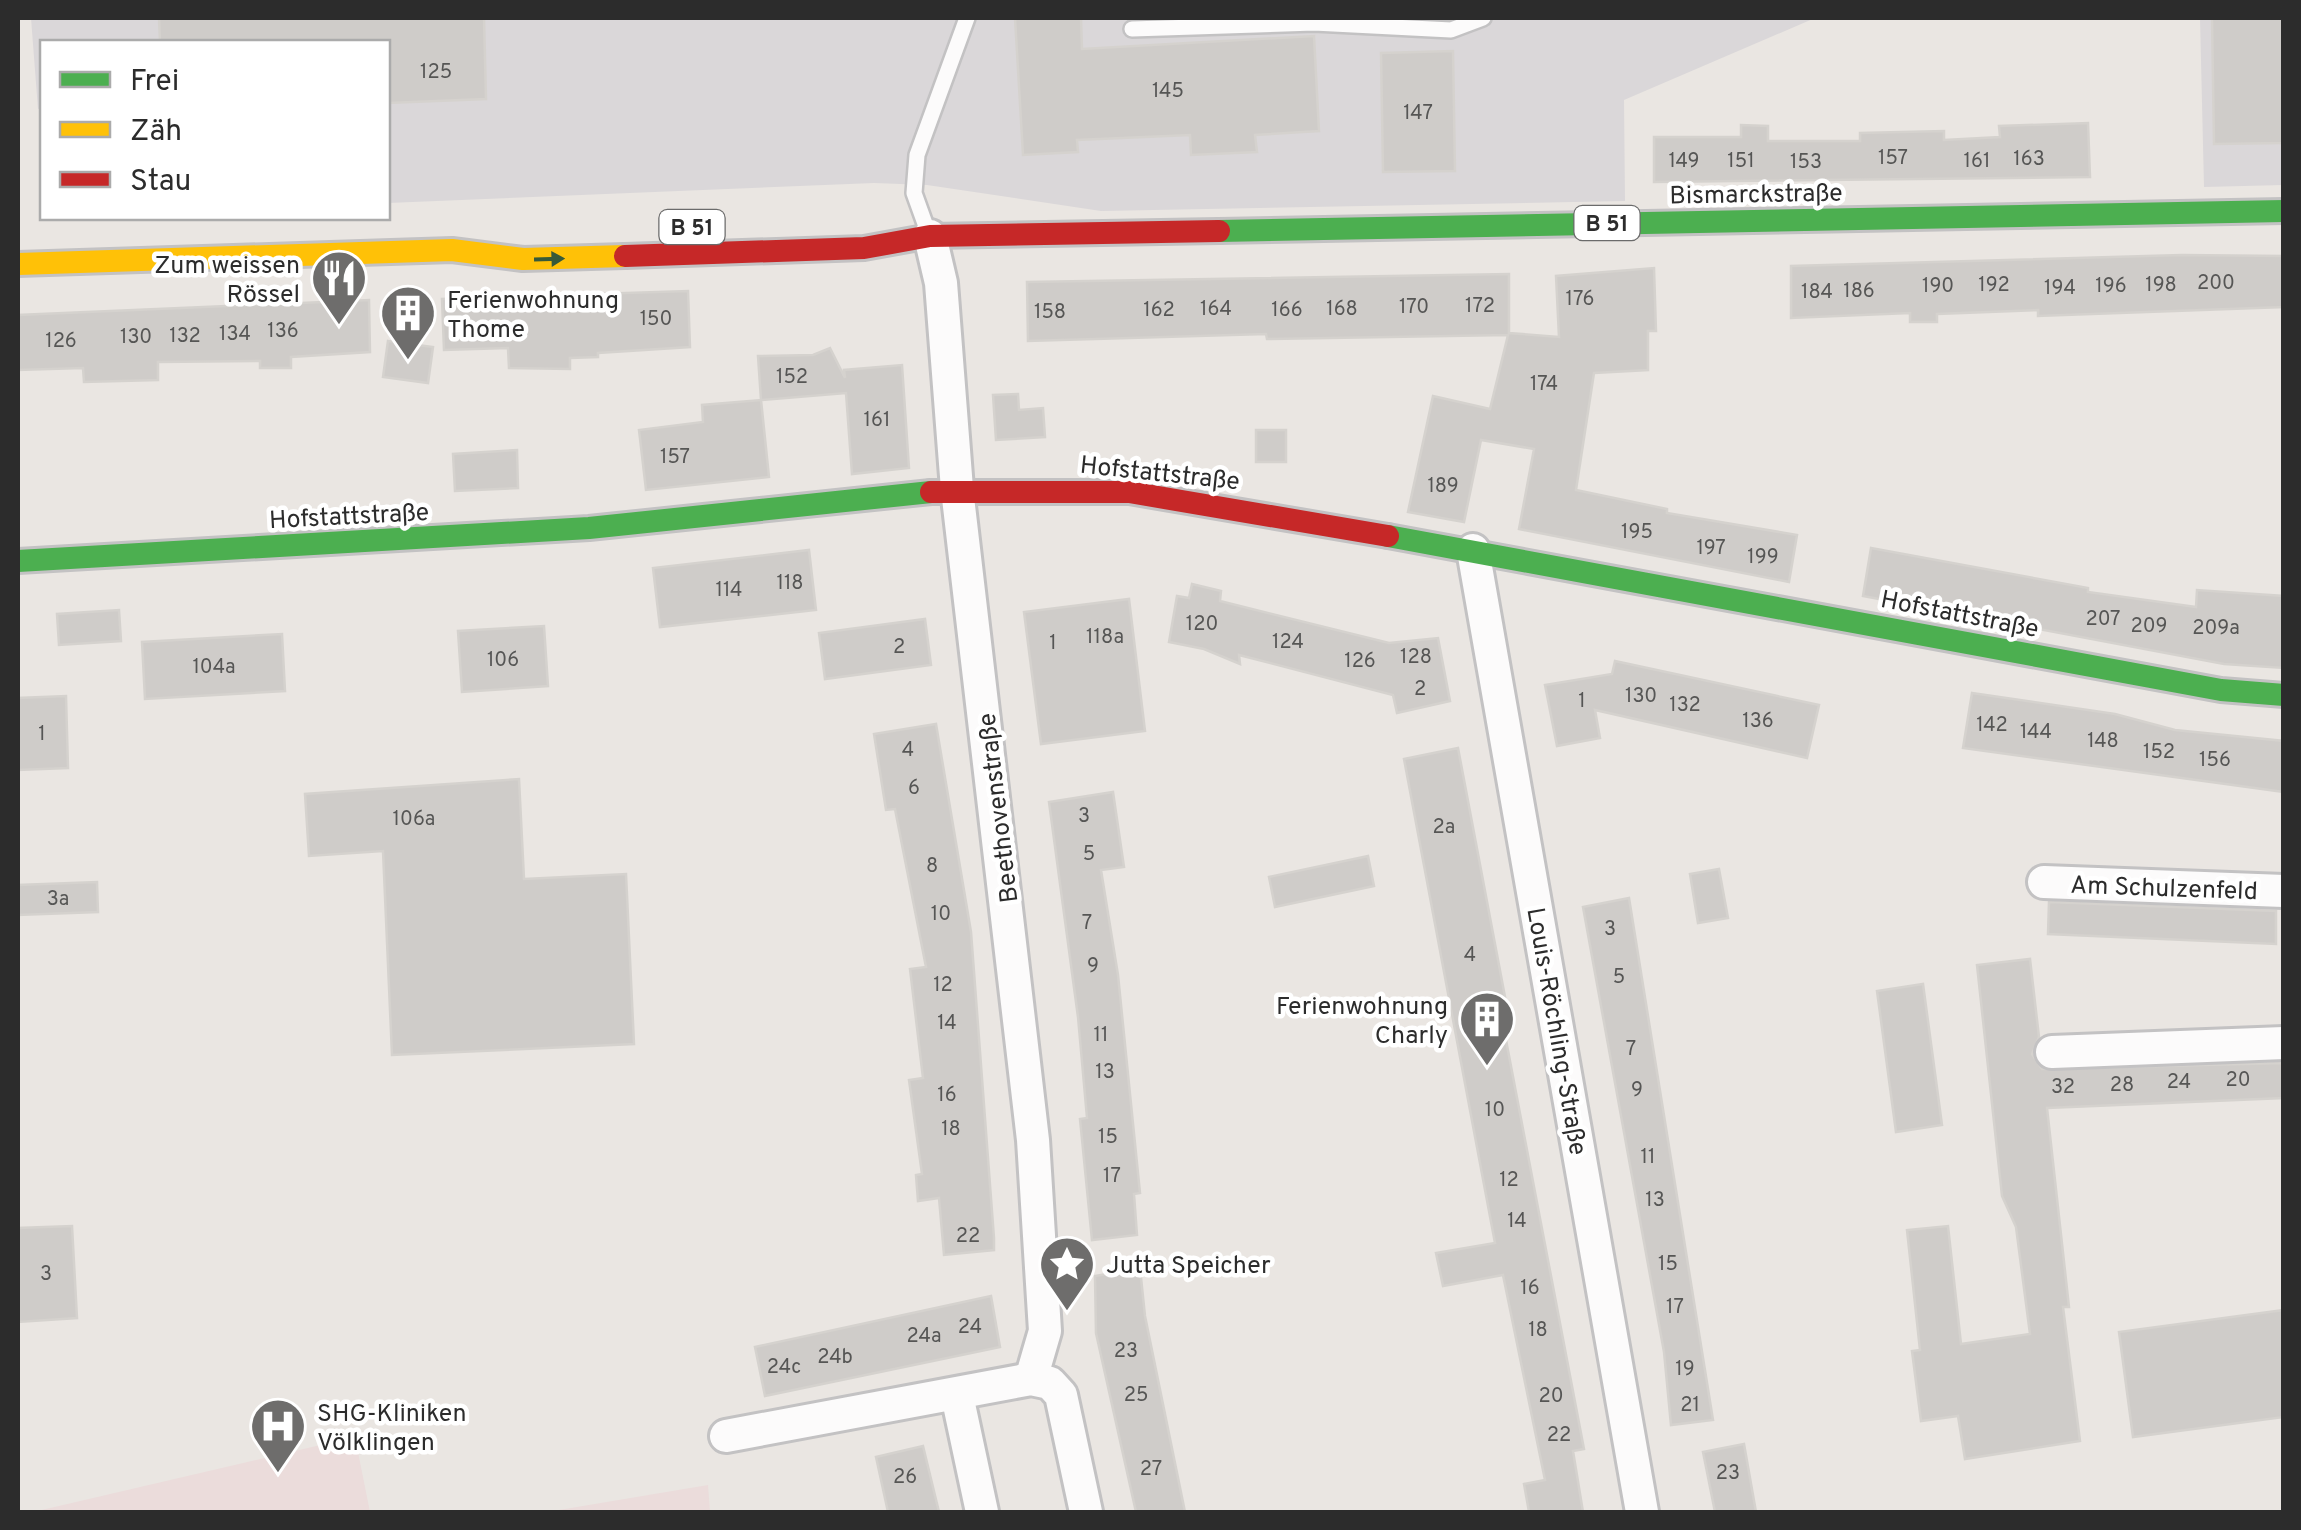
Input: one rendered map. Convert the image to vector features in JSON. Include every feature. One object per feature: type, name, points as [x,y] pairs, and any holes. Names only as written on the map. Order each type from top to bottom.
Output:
[{"type":"main road","name":"Bismarckstraße","points":[[18,264],[452,250],[523,260],[864,248],[930,236],[2284,211]]},
{"type":"main road","name":"Bismarckstraße","points":[[881,222],[930,236]]},
{"type":"main road","name":"Bismarckstraße","points":[[452,250],[482,240],[595,233]]},
{"type":"main road","name":"Hofstattstraße","points":[[18,561],[589,528],[957,489],[1056,488],[1160,496],[1473,550],[2221,690],[2284,695]]},
{"type":"street","name":"Beethovenstraße","points":[[930,236],[941,283],[957,489],[1033,1140],[1046,1331],[1031,1379]]},
{"type":"street","name":"Louis-Röchling-Straße","points":[[1473,550],[1642,1512]]},
{"type":"street","name":"Am Schulzenfeld","points":[[2044,882],[2284,892]]},
{"type":"street","points":[[2052,1052],[2284,1043]]},
{"type":"street","points":[[726,1436],[1031,1379],[1050,1383],[1061,1396],[1086,1512]]},
{"type":"street","points":[[956,1396],[982,1512]]},
{"type":"lane","points":[[930,236],[914,193],[917,155],[968,18]]},
{"type":"lane","points":[[1132,29],[1314,23],[1452,30],[1483,18]]},
{"type":"shaded area","points":[[31,18],[1815,18],[1624,100],[1625,201],[1101,211],[927,185],[874,183],[390,203],[390,40],[40,40],[38,109]]},
{"type":"shaded area","points":[[2200,18],[2283,18],[2283,185],[2204,187]]},
{"type":"shaded area","name":"SHG-Kliniken Völklingen","points":[[355,1437],[370,1512],[33,1512]]},
{"type":"shaded area","points":[[708,1485],[710,1512],[547,1512]]},
{"type":"building","points":[[159,18],[484,18],[486,99],[390,103],[390,40],[160,40]]},
{"type":"building","points":[[1015,18],[1081,18],[1082,49],[1314,36],[1319,131],[1255,135],[1257,152],[1191,155],[1190,135],[1077,140],[1078,152],[1023,155]]},
{"type":"building","points":[[2212,18],[2284,18],[2284,143],[2214,144]]},
{"type":"building","points":[[1453,51],[1455,171],[1383,172],[1381,53]]},
{"type":"building","points":[[2088,123],[2090,177],[1654,182],[1654,137],[1741,137],[1741,125],[1768,126],[1768,141],[1860,141],[1860,133],[1944,131],[1944,140],[2000,137],[1999,126]]},
{"type":"building","points":[[2182,255],[2284,256],[2284,307],[2038,316],[2038,310],[1937,314],[1937,322],[1910,322],[1910,313],[1791,318],[1791,266]]},
{"type":"building","points":[[1654,268],[1656,331],[1648,331],[1648,370],[1594,373],[1576,490],[1667,509],[1667,513],[1797,535],[1789,582],[1519,529],[1534,449],[1481,440],[1464,522],[1408,512],[1433,396],[1490,409],[1508,335],[1267,339],[1266,334],[1028,341],[1027,282],[1509,274],[1509,333],[1559,337],[1556,276]]},
{"type":"building","points":[[688,291],[690,347],[570,358],[570,369],[509,368],[508,348],[444,350],[442,299]]},
{"type":"building","points":[[369,300],[370,352],[291,357],[291,368],[260,368],[260,361],[158,362],[158,380],[84,382],[83,368],[18,370],[18,315]]},
{"type":"building","name":"Ferienwohnung Thome","points":[[388,341],[433,347],[428,383],[383,377]]},
{"type":"building","points":[[830,348],[845,378],[844,370],[902,365],[909,468],[852,474],[846,393],[761,400],[758,356],[813,355]]},
{"type":"building","points":[[1018,394],[1019,410],[1043,408],[1045,437],[996,440],[993,395]]},
{"type":"building","points":[[761,400],[769,477],[646,490],[639,430],[703,422],[702,405]]},
{"type":"building","points":[[1256,430],[1286,430],[1286,462],[1256,462]]},
{"type":"building","points":[[517,450],[518,488],[455,491],[453,454]]},
{"type":"building","points":[[1871,548],[2088,588],[2088,592],[2196,607],[2197,590],[2284,596],[2284,668],[2224,664],[1863,596]]},
{"type":"building","points":[[809,550],[816,610],[660,627],[653,568]]},
{"type":"building","points":[[1192,584],[1221,591],[1220,601],[1389,643],[1438,638],[1450,701],[1397,713],[1393,695],[1239,655],[1240,664],[1204,649],[1169,642],[1177,596],[1189,598]]},
{"type":"building","points":[[1129,599],[1145,731],[1041,744],[1024,612]]},
{"type":"building","points":[[119,610],[121,641],[59,645],[57,614]]},
{"type":"building","points":[[925,619],[931,665],[825,679],[819,633]]},
{"type":"building","points":[[544,626],[548,686],[462,692],[458,631]]},
{"type":"building","points":[[282,634],[285,691],[145,699],[142,642]]},
{"type":"building","points":[[1615,661],[1819,705],[1807,758],[1595,710],[1600,738],[1557,746],[1545,685],[1612,674]]},
{"type":"building","points":[[1972,693],[2115,714],[2175,730],[2284,741],[2284,792],[1963,748]]},
{"type":"building","points":[[66,696],[68,768],[18,770],[18,698]]},
{"type":"building","points":[[936,724],[971,932],[994,1238],[994,1250],[944,1255],[939,1198],[918,1201],[916,1175],[922,1174],[909,1080],[923,1078],[910,969],[926,967],[895,809],[886,810],[874,734]]},
{"type":"building","points":[[1458,748],[1509,1018],[1502,1019],[1584,1449],[1573,1451],[1583,1512],[1529,1512],[1524,1484],[1545,1480],[1503,1275],[1443,1286],[1436,1253],[1495,1243],[1404,759]]},
{"type":"building","points":[[519,779],[524,879],[626,874],[634,1044],[392,1055],[383,851],[309,856],[305,794]]},
{"type":"building","points":[[1113,792],[1124,867],[1101,870],[1118,975],[1140,1193],[1134,1194],[1137,1235],[1092,1240],[1080,1119],[1087,1118],[1078,1017],[1049,802]]},
{"type":"building","points":[[1368,856],[1374,886],[1275,907],[1269,877]]},
{"type":"building","points":[[1719,869],[1728,918],[1698,923],[1690,874]]},
{"type":"building","points":[[97,882],[98,912],[18,915],[18,885]]},
{"type":"building","points":[[1629,898],[1713,1420],[1671,1425],[1664,1352],[1583,907]]},
{"type":"building","points":[[2049,902],[2276,911],[2276,944],[2048,934]]},
{"type":"building","points":[[2030,959],[2039,1037],[2032,1054],[2042,1069],[2284,1063],[2284,1098],[2047,1108],[2069,1307],[2063,1307],[2080,1441],[1965,1459],[1958,1416],[1921,1421],[1912,1351],[1920,1350],[1907,1230],[1948,1226],[1961,1344],[2030,1334],[2016,1227],[2002,1196],[1977,965]]},
{"type":"building","points":[[1923,984],[1942,1125],[1896,1132],[1877,991]]},
{"type":"building","points":[[72,1226],[77,1318],[18,1322],[18,1228]]},
{"type":"building","points":[[1140,1268],[1145,1316],[1185,1512],[1136,1512],[1096,1333],[1095,1276]]},
{"type":"building","points":[[991,1296],[1000,1347],[765,1396],[755,1347]]},
{"type":"building","points":[[2284,1310],[2284,1417],[2133,1437],[2119,1332]]},
{"type":"building","points":[[1744,1444],[1756,1512],[1715,1512],[1703,1452]]},
{"type":"building","points":[[923,1446],[939,1512],[888,1512],[876,1457]]},
{"type":"traffic: fast","points":[[1219,231],[2284,211]]},
{"type":"traffic: fast","points":[[18,561],[589,528],[931,492]]},
{"type":"traffic: fast","points":[[1388,536],[2221,690],[2284,695]]},
{"type":"traffic: slow","points":[[18,264],[452,250],[523,259],[625,256]]},
{"type":"traffic: jam","points":[[625,256],[864,248],[930,236],[1219,231]]},
{"type":"traffic: jam","points":[[931,492],[1129,492],[1388,536]]},
{"type":"place","name":"Zum weissen Rössel","points":[[339,327]]},
{"type":"place","name":"Ferienwohnung Thome","points":[[408,362]]},
{"type":"place","name":"Ferienwohnung Charly","points":[[1487,1068]]},
{"type":"place","name":"Jutta Speicher","points":[[1067,1313]]},
{"type":"place","name":"SHG-Kliniken Völklingen","points":[[278,1475]]}]
